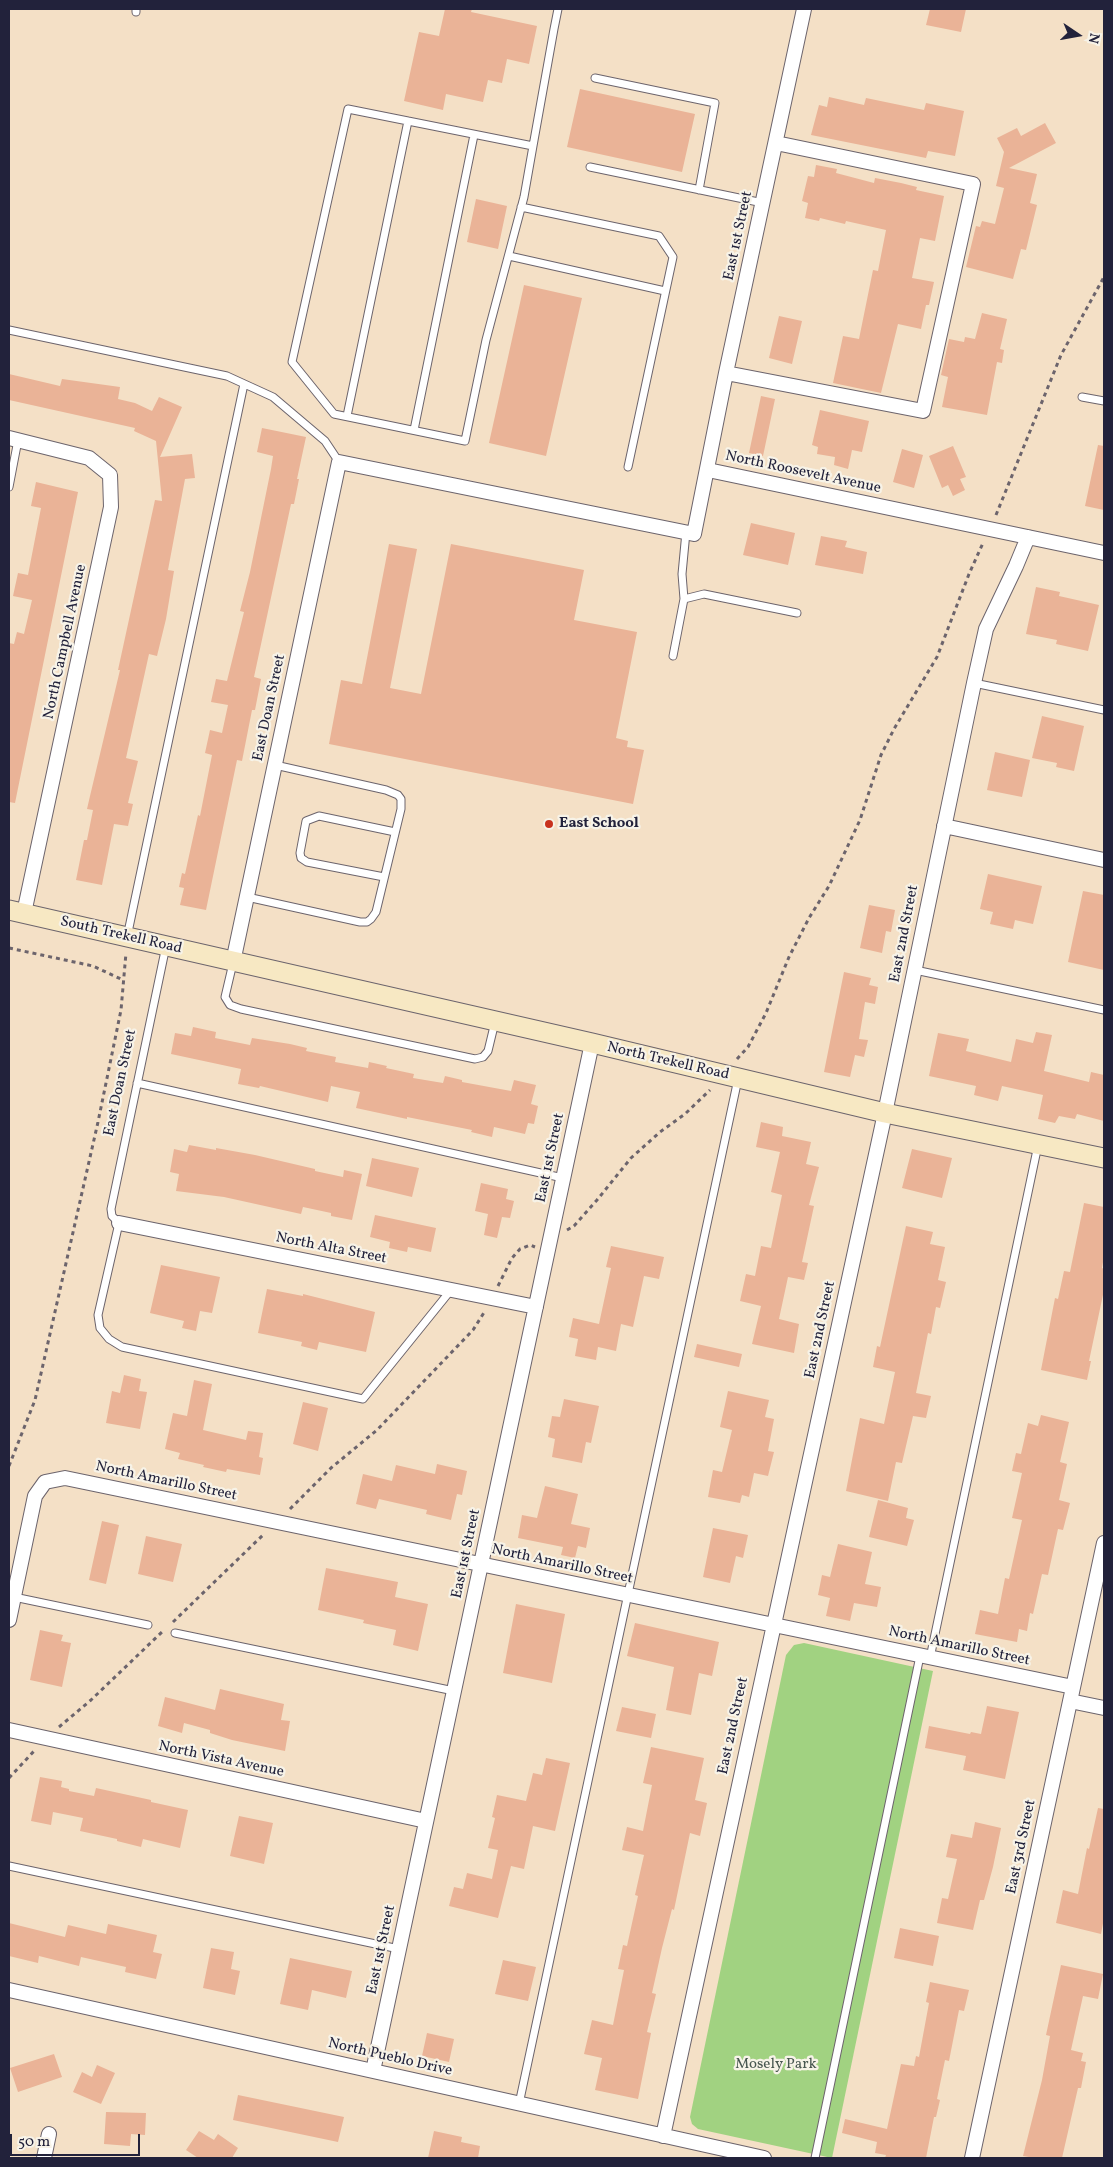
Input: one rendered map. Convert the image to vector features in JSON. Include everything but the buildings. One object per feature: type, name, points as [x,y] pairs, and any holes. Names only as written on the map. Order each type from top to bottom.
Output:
[{"type":"main road","name":"South Trekell Road","points":[[16,912],[233,962]]},
{"type":"main road","name":"North Trekell Road","points":[[233,962],[592,1043],[885,1114],[1104,1158]]},
{"type":"street","name":"East 1st Street","points":[[708,470],[726,373],[804,9]]},
{"type":"street","points":[[726,373],[924,411],[972,184],[776,143]]},
{"type":"street","name":"North Campbell Avenue","points":[[14,439],[89,458],[110,475],[111,507],[16,912]]},
{"type":"street","points":[[339,462],[686,532]]},
{"type":"street","name":"East Doan Street","points":[[233,962],[339,462]]},
{"type":"street","name":"North Roosevelt Avenue","points":[[686,532],[694,534],[708,470],[1104,553]]},
{"type":"street","name":"East 2nd Street","points":[[663,2136],[885,1114],[986,630],[1028,537]]},
{"type":"street","points":[[944,826],[1104,860]]},
{"type":"street","name":"East 1st Street","points":[[373,2071],[592,1043]]},
{"type":"street","name":"North Alta Street","points":[[120,1223],[536,1307]]},
{"type":"street","name":"North Amarillo Street","points":[[14,1597],[35,1496],[45,1482],[65,1478],[925,1657],[1072,1694],[1104,1708]]},
{"type":"street","name":"East 3rd Street","points":[[972,2158],[1104,1543]]},
{"type":"street","points":[[9,1620],[14,1597]]},
{"type":"street","name":"North Vista Avenue","points":[[9,1730],[426,1821]]},
{"type":"street","name":"North Pueblo Drive","points":[[9,1990],[764,2158]]},
{"type":"street","points":[[44,2158],[49,2134]]},
{"type":"lane","points":[[533,146],[348,110],[292,362],[334,414],[465,441],[486,340],[521,207],[533,146],[558,9]]},
{"type":"lane","points":[[596,78],[715,103],[699,190]]},
{"type":"lane","points":[[347,416],[408,121]]},
{"type":"lane","points":[[414,430],[474,135]]},
{"type":"lane","points":[[590,167],[763,203]]},
{"type":"lane","points":[[521,207],[659,236],[672,257],[628,467]]},
{"type":"lane","points":[[508,256],[665,291]]},
{"type":"lane","points":[[9,330],[227,376],[273,397],[325,441],[339,462]]},
{"type":"lane","points":[[127,937],[244,384]]},
{"type":"lane","points":[[1082,397],[1104,401]]},
{"type":"lane","points":[[9,487],[14,439]]},
{"type":"lane","points":[[673,656],[684,599],[682,574],[686,532]]},
{"type":"lane","points":[[684,599],[704,594],[797,613]]},
{"type":"lane","points":[[974,683],[1104,710]]},
{"type":"lane","points":[[247,897],[360,922],[371,919],[376,912],[401,809],[401,799],[398,795],[386,790],[275,766]]},
{"type":"lane","points":[[384,877],[307,862],[301,858],[300,853],[306,821],[319,816],[395,832]]},
{"type":"lane","name":"East Doan Street","points":[[120,1223],[112,1216],[111,1209],[166,946]]},
{"type":"lane","points":[[233,962],[226,998],[230,1004],[241,1009],[475,1059],[483,1057],[488,1051],[495,1021]]},
{"type":"lane","points":[[915,970],[1104,1010]]},
{"type":"lane","points":[[519,2104],[629,1595],[731,1077]]},
{"type":"lane","points":[[137,1083],[564,1178]]},
{"type":"lane","points":[[815,2158],[1038,1145]]},
{"type":"lane","points":[[120,1223],[98,1315],[100,1328],[109,1340],[122,1347],[362,1399],[451,1290]]},
{"type":"lane","points":[[14,1597],[148,1626]]},
{"type":"lane","points":[[175,1632],[454,1691]]},
{"type":"lane","points":[[9,1866],[399,1949]]},
{"type":"path","points":[[171,1624],[331,1468],[377,1430],[460,1344],[473,1330],[492,1299],[512,1258],[520,1249],[530,1245],[559,1252],[565,1230],[574,1226],[580,1220],[631,1158],[660,1132],[731,1077],[766,1013],[789,957],[809,918],[829,886],[860,820],[881,755],[894,728],[937,657],[969,574],[1061,355],[1104,277]]},
{"type":"path","points":[[9,1466],[34,1400],[98,1122],[121,1010],[127,937]]},
{"type":"path","points":[[9,948],[93,966],[123,980]]},
{"type":"path","points":[[9,1778],[46,1738],[91,1700],[164,1630]]},
{"type":"green space","name":"Mosely Park","points":[[804,1643],[933,1671],[832,2158],[698,2129],[692,2124],[690,2117],[786,1655],[794,1645]]},
{"type":"place","name":"East School","points":[[549,824]]}]
